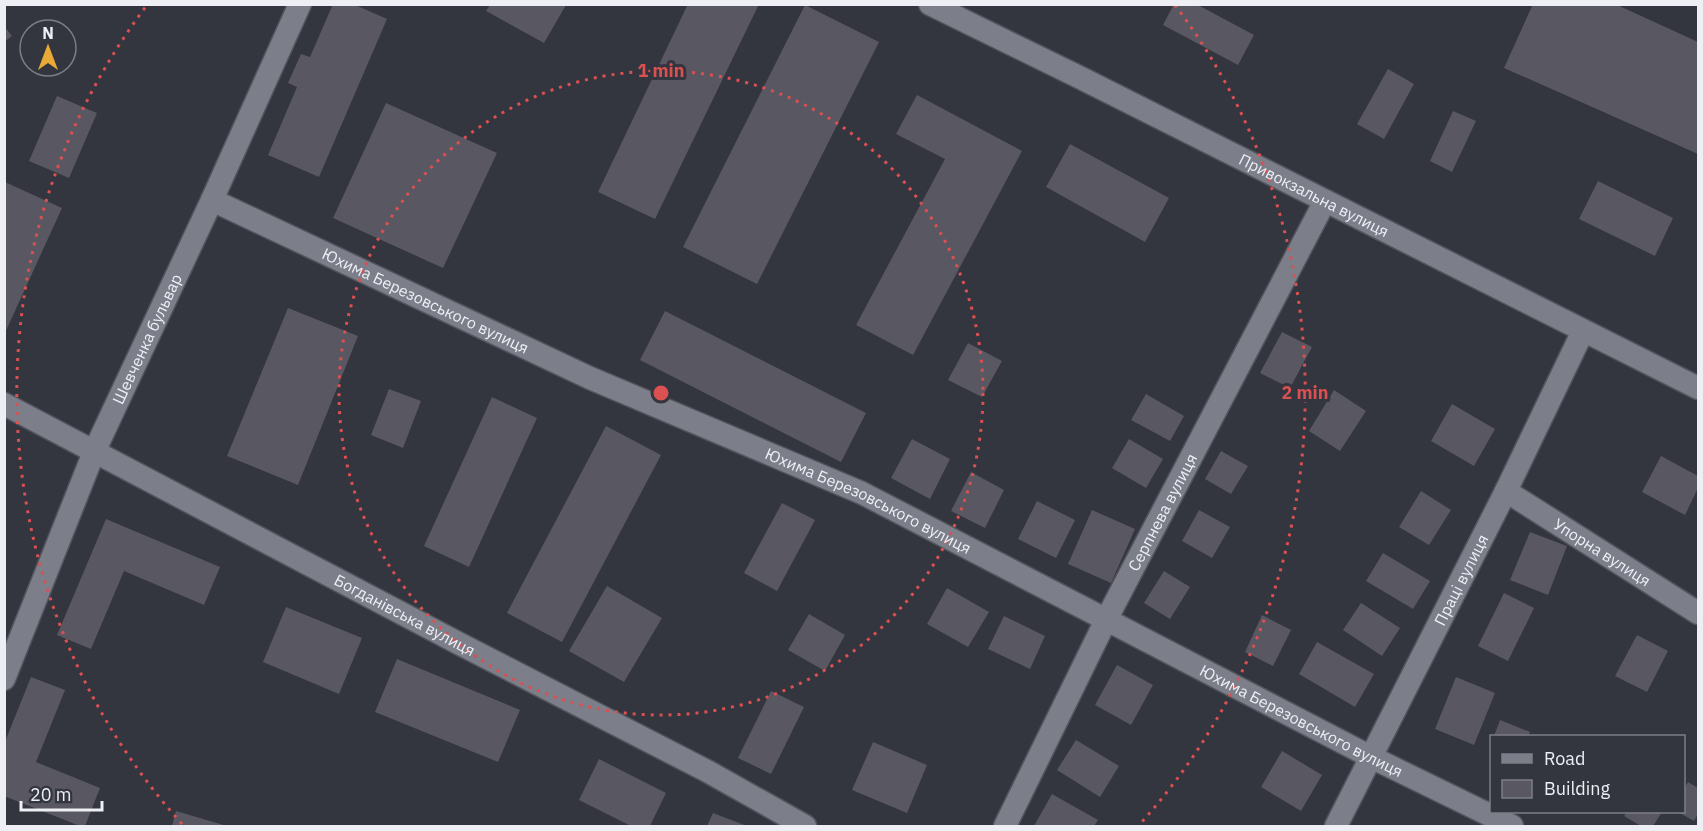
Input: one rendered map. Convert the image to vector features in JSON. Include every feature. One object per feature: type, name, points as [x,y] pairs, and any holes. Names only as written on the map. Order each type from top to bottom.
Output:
[{"type":"street","name":"Шевченка бульвар","points":[[4,679],[94,452],[212,200],[300,4]]},
{"type":"street","name":"Привокзальна вулиця","points":[[930,4],[1698,388]]},
{"type":"street","name":"Юхима Березовського вулиця","points":[[212,200],[590,378],[862,493],[1371,757],[1512,826]]},
{"type":"street","name":"Серпнева вулиця","points":[[1005,826],[1106,620],[1325,201]]},
{"type":"street","name":"Праці вулиця","points":[[1336,826],[1506,491],[1583,331]]},
{"type":"street","name":"Богданівська вулиця","points":[[4,404],[697,766],[805,826]]},
{"type":"street","name":"Упорна вулиця","points":[[1506,491],[1698,613]]},
{"type":"building","points":[[333,4],[353,4],[387,19],[319,177],[268,155],[297,87],[288,83],[301,54],[310,57]]},
{"type":"building","points":[[688,4],[759,4],[655,219],[598,192]]},
{"type":"building","points":[[1174,4],[1196,4],[1254,35],[1238,65],[1163,25]]},
{"type":"building","points":[[1533,4],[1615,4],[1698,42],[1698,154],[1504,68]]},
{"type":"building","points":[[490,5],[566,5],[544,43],[486,11]]},
{"type":"building","points":[[805,5],[879,42],[757,284],[683,247]]},
{"type":"building","points":[[4,26],[12,36],[4,42]]},
{"type":"building","points":[[1388,69],[1414,84],[1384,139],[1357,124]]},
{"type":"building","points":[[917,95],[1022,151],[913,355],[856,325],[945,159],[896,134]]},
{"type":"building","points":[[57,96],[97,113],[69,178],[29,161]]},
{"type":"building","points":[[386,103],[497,153],[443,268],[333,218]]},
{"type":"building","points":[[1453,111],[1476,121],[1452,172],[1430,161]]},
{"type":"building","points":[[1070,144],[1169,198],[1145,242],[1046,187]]},
{"type":"building","points":[[1598,181],[1673,218],[1655,256],[1579,219]]},
{"type":"building","points":[[5,182],[62,208],[4,335],[4,184]]},
{"type":"building","points":[[288,308],[358,336],[298,485],[227,456]]},
{"type":"building","points":[[665,311],[866,413],[841,462],[640,360]]},
{"type":"building","points":[[1282,332],[1312,347],[1290,388],[1260,373]]},
{"type":"building","points":[[968,343],[1002,361],[982,397],[948,380]]},
{"type":"building","points":[[389,389],[421,401],[403,448],[371,435]]},
{"type":"building","points":[[1334,390],[1366,411],[1340,451],[1309,431]]},
{"type":"building","points":[[1146,394],[1184,416],[1170,441],[1131,420]]},
{"type":"building","points":[[492,397],[537,418],[469,567],[424,546]]},
{"type":"building","points":[[1452,404],[1495,429],[1474,466],[1431,441]]},
{"type":"building","points":[[606,426],[661,455],[562,642],[507,613]]},
{"type":"building","points":[[912,439],[950,459],[930,499],[891,478]]},
{"type":"building","points":[[1129,439],[1163,459],[1146,488],[1112,468]]},
{"type":"building","points":[[1221,451],[1248,466],[1231,494],[1205,479]]},
{"type":"building","points":[[1661,456],[1698,476],[1698,488],[1685,515],[1642,492]]},
{"type":"building","points":[[971,472],[1004,490],[985,528],[951,511]]},
{"type":"building","points":[[1421,491],[1451,510],[1429,545],[1399,527]]},
{"type":"building","points":[[1037,501],[1075,520],[1056,558],[1018,539]]},
{"type":"building","points":[[782,503],[815,520],[777,591],[744,573]]},
{"type":"building","points":[[1092,510],[1135,529],[1111,583],[1068,564]]},
{"type":"building","points":[[1199,510],[1230,527],[1212,558],[1182,541]]},
{"type":"building","points":[[106,519],[220,567],[204,605],[124,571],[91,649],[57,635]]},
{"type":"building","points":[[1530,532],[1567,546],[1548,595],[1510,580]]},
{"type":"building","points":[[1383,553],[1430,581],[1413,609],[1366,581]]},
{"type":"building","points":[[1164,571],[1190,587],[1170,619],[1144,603]]},
{"type":"building","points":[[607,586],[662,618],[624,682],[569,651]]},
{"type":"building","points":[[947,588],[989,612],[968,647],[927,624]]},
{"type":"building","points":[[1504,593],[1534,608],[1508,661],[1478,646]]},
{"type":"building","points":[[1361,603],[1400,628],[1382,656],[1343,630]]},
{"type":"building","points":[[286,607],[362,638],[339,694],[263,662]]},
{"type":"building","points":[[809,614],[845,635],[825,671],[788,650]]},
{"type":"building","points":[[1262,615],[1291,630],[1273,666],[1245,652]]},
{"type":"building","points":[[1004,616],[1045,636],[1030,669],[988,649]]},
{"type":"building","points":[[1637,635],[1668,651],[1647,692],[1615,676]]},
{"type":"building","points":[[1317,642],[1374,674],[1355,707],[1299,674]]},
{"type":"building","points":[[397,659],[520,710],[498,762],[375,712]]},
{"type":"building","points":[[1117,665],[1153,685],[1131,725],[1095,705]]},
{"type":"building","points":[[31,677],[65,690],[36,762],[100,788],[85,826],[4,796],[4,744]]},
{"type":"building","points":[[1456,677],[1495,693],[1474,745],[1435,729]]},
{"type":"building","points":[[771,691],[804,707],[771,774],[738,758]]},
{"type":"building","points":[[1500,720],[1530,732],[1528,735],[1494,735]]},
{"type":"building","points":[[1076,740],[1119,766],[1100,797],[1057,770]]},
{"type":"building","points":[[873,742],[927,765],[907,813],[852,790]]},
{"type":"building","points":[[1282,751],[1322,775],[1301,811],[1261,787]]},
{"type":"building","points":[[599,759],[666,793],[650,826],[631,826],[579,800]]},
{"type":"building","points":[[1688,782],[1698,788],[1698,814],[1694,821],[1680,813],[1685,813],[1685,787]]},
{"type":"building","points":[[1052,794],[1098,820],[1094,826],[1034,826]]},
{"type":"building","points":[[176,811],[227,826],[172,826]]},
{"type":"building","points":[[713,813],[747,826],[707,826]]},
{"type":"building","points":[[1626,813],[1661,813],[1653,826],[1641,826],[1624,816]]}]
